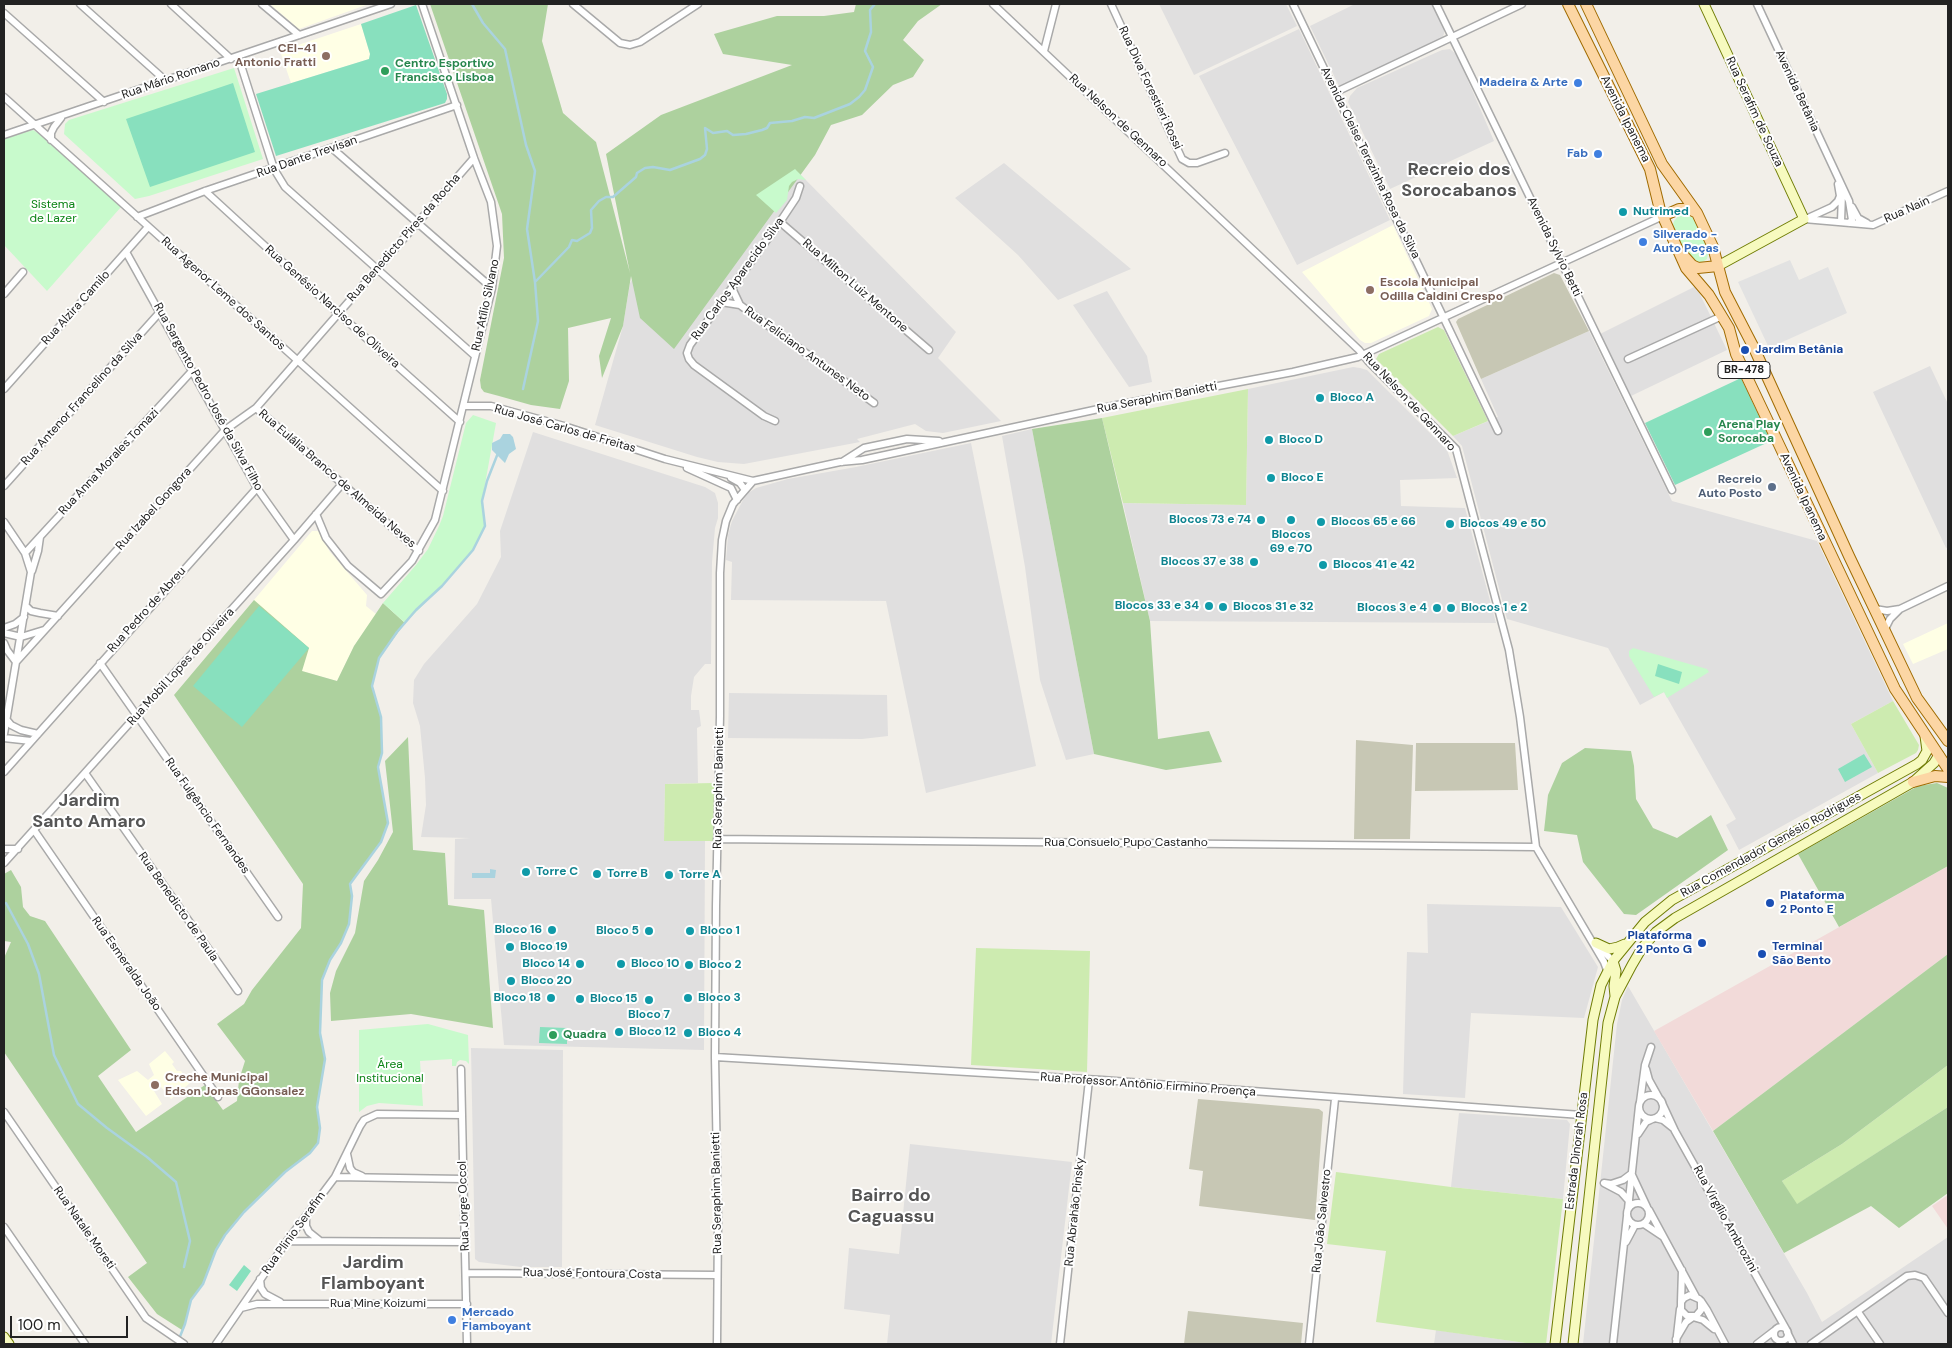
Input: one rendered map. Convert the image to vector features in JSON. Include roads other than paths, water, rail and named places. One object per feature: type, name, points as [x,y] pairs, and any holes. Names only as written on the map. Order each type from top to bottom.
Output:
[{"type":"main road","name":"Avenida Ipanema","points":[[1568,4],[1650,169],[1656,198],[1686,268],[1709,295],[1729,328],[1736,354],[1895,689],[1948,769]]},
{"type":"main road","name":"Avenida Ipanema","points":[[1586,4],[1662,164],[1697,213],[1713,247],[1725,292],[1754,348],[1917,698],[1945,737]]},
{"type":"main road","name":"Rua Serafim de Souza","points":[[1704,4],[1804,219]]},
{"type":"main road","points":[[1663,216],[1679,209],[1689,209],[1697,213]]},
{"type":"main road","points":[[1670,234],[1692,265],[1704,268],[1718,266],[1804,219]]},
{"type":"main road","name":"Rua Comendador Genésio Rodrigues","points":[[1613,961],[1644,922],[1672,900],[1917,764],[1922,760],[1926,750],[1925,736]]},
{"type":"main road","points":[[1939,755],[1945,737]]},
{"type":"main road","name":"Rua Comendador Genésio Rodrigues","points":[[1632,965],[1642,948],[1656,932],[1675,918],[1913,782],[1934,763],[1939,755]]},
{"type":"main road","points":[[1913,782],[1935,776],[1948,777]]},
{"type":"main road","points":[[1596,943],[1609,948],[1618,948],[1625,944]]},
{"type":"main road","points":[[1613,961],[1616,971],[1615,997]]},
{"type":"main road","name":"Estrada Dinorah Rosa","points":[[1555,1344],[1592,1020],[1601,985],[1613,961]]},
{"type":"main road","name":"Estrada Dinorah Rosa","points":[[1573,1344],[1608,1023],[1615,997],[1632,965]]},
{"type":"main road","points":[[4,1337],[9,1344]]},
{"type":"street","points":[[80,4],[166,81]]},
{"type":"street","points":[[171,4],[231,59]]},
{"type":"street","points":[[262,4],[299,35]]},
{"type":"street","name":"Rua Mário Romano","points":[[4,135],[36,126],[391,4]]},
{"type":"street","name":"Rua Atílio Silvano","points":[[316,514],[326,538],[348,566],[381,594],[412,561],[435,520],[492,288],[498,246],[491,202],[474,158],[422,4]]},
{"type":"street","points":[[573,4],[620,43],[630,45],[640,42],[698,4]]},
{"type":"street","name":"Rua Nelson de Gennaro","points":[[993,4],[1363,355],[1456,448],[1509,650],[1520,717],[1536,847],[1607,970]]},
{"type":"street","points":[[1044,51],[1056,4]]},
{"type":"street","name":"Rua Diva Forestieri Rossi","points":[[1110,4],[1182,159],[1189,163],[1197,163],[1225,153]]},
{"type":"street","name":"Avenida Cleise Terezinha Rosa da Silva","points":[[1294,4],[1498,431]]},
{"type":"street","name":"Avenida Sylvio Betti","points":[[1436,4],[1672,490]]},
{"type":"street","points":[[1336,92],[1522,4]]},
{"type":"street","name":"Avenida Betânia","points":[[1757,4],[1858,218],[1873,225]]},
{"type":"street","points":[[4,13],[104,102]]},
{"type":"street","points":[[238,56],[274,169],[284,187],[476,356]]},
{"type":"street","name":"Rua Agenor Leme dos Santos","points":[[4,97],[443,491]]},
{"type":"street","name":"Rua Dante Trevisan","points":[[137,217],[205,191],[457,105]]},
{"type":"street","points":[[52,140],[51,133],[54,127],[64,116]]},
{"type":"street","points":[[333,148],[492,288]]},
{"type":"street","name":"Rua Benedicto Pires da Rocha","points":[[256,408],[474,158]]},
{"type":"street","points":[[1804,219],[1832,207],[1838,201],[1840,196],[1838,177]]},
{"type":"street","name":"Avenida Betânia","points":[[1838,177],[1843,195],[1841,222]]},
{"type":"street","name":"Rua Carlos Aparecido Silva","points":[[775,421],[764,416],[694,365],[687,353],[690,345],[780,222],[796,198],[800,186]]},
{"type":"street","name":"Rua Genésio Narciso de Oliveira","points":[[205,191],[338,314],[460,422]]},
{"type":"street","name":"Rua Nain","points":[[1804,219],[1873,225],[1948,191]]},
{"type":"street","name":"Avenida Betânia","points":[[1849,200],[1852,220],[1849,223]]},
{"type":"street","points":[[150,229],[150,221],[157,210]]},
{"type":"street","name":"Rua Seraphim Banietti","points":[[717,1344],[715,1057],[722,540],[726,520],[745,490],[753,481],[840,462],[870,459],[1117,405],[1293,372],[1363,355],[1663,216]]},
{"type":"street","name":"Rua Milton Luiz Mentone","points":[[780,222],[929,350]]},
{"type":"street","name":"Rua Alzira Camilo","points":[[4,389],[126,252],[150,229]]},
{"type":"street","name":"Rua Sargento Pedro José da Silva Filho","points":[[126,252],[257,488],[294,540]]},
{"type":"street","points":[[4,294],[23,272]]},
{"type":"street","name":"Rua Feliciano Antunes Neto","points":[[732,288],[740,304],[874,403]]},
{"type":"street","name":"Rua Feliciano Antunes Neto","points":[[722,302],[740,304]]},
{"type":"street","name":"Rua Antenor Francelino da Silva","points":[[4,486],[160,312]]},
{"type":"street","points":[[1628,358],[1722,316]]},
{"type":"street","name":"Rua Anna Morales Tomazi","points":[[25,553],[192,371]]},
{"type":"street","name":"Rua José Carlos de Freitas","points":[[464,406],[478,405],[500,409],[564,426],[665,459],[753,481]]},
{"type":"street","name":"Rua Izabel Gongora","points":[[16,662],[225,430],[256,408]]},
{"type":"street","name":"Rua Eulália Branco de Almeida Neves","points":[[256,408],[418,551]]},
{"type":"street","name":"Rua Seraphim Banietti","points":[[840,462],[864,448],[907,438],[950,441]]},
{"type":"street","points":[[917,448],[920,440]]},
{"type":"street","points":[[864,448],[863,457],[870,459]]},
{"type":"street","name":"Rua José Carlos de Freitas","points":[[665,459],[731,488],[737,500]]},
{"type":"street","name":"Rua José Carlos de Freitas","points":[[726,475],[740,483],[745,490]]},
{"type":"street","name":"Rua Mobil Lopes de Oliveira","points":[[4,863],[342,484]]},
{"type":"street","name":"Rua Pedro de Abreu","points":[[4,772],[257,488]]},
{"type":"street","points":[[4,522],[25,553],[31,572]]},
{"type":"street","points":[[31,741],[4,736],[6,714],[31,572],[38,551],[40,537]]},
{"type":"street","points":[[1875,609],[1887,611],[1900,609],[1948,586]]},
{"type":"street","points":[[26,606],[31,611],[58,616]]},
{"type":"street","points":[[1884,629],[1900,609]]},
{"type":"street","points":[[4,628],[24,618]]},
{"type":"street","name":"Rua Izabel Gongora","points":[[21,637],[46,629]]},
{"type":"street","points":[[4,633],[21,637]]},
{"type":"street","points":[[4,643],[16,662]]},
{"type":"street","name":"Rua Fulgêncio Fernandes","points":[[100,663],[278,917]]},
{"type":"street","points":[[6,714],[11,725],[21,730],[38,734]]},
{"type":"street","name":"Rua Benedicto de Paula","points":[[85,773],[238,991]]},
{"type":"street","name":"Rua Esmeralda João","points":[[34,830],[218,1098]]},
{"type":"street","name":"Rua Consuelo Pupo Castanho","points":[[717,839],[1536,847]]},
{"type":"street","points":[[4,849],[18,848]]},
{"type":"street","name":"Rua Nelson de Gennaro","points":[[1589,936],[1613,961]]},
{"type":"street","points":[[1613,1344],[1631,1174],[1645,1065],[1651,1047]]},
{"type":"street","name":"Rua Professor Antônio Firmino Proença","points":[[715,1057],[1090,1080],[1581,1115]]},
{"type":"street","name":"Rua Virgílio Ambrozini","points":[[1645,1065],[1649,1080],[1675,1131],[1775,1308],[1793,1344]]},
{"type":"street","name":"Rua Jorge Occol","points":[[461,1069],[467,1344]]},
{"type":"street","name":"Rua Abrahão Pinsky","points":[[1060,1344],[1090,1080]]},
{"type":"street","points":[[1637,1136],[1646,1122],[1662,1113],[1661,1101],[1656,1096],[1647,1096],[1640,1104]]},
{"type":"street","name":"Rua João Salvestro","points":[[1308,1344],[1335,1098]]},
{"type":"street","points":[[1640,1104],[1642,1115],[1650,1119],[1655,1118]]},
{"type":"street","name":"Rua Natale Moreti","points":[[4,1112],[146,1318],[184,1344]]},
{"type":"street","name":"Rua Plinio Serafim","points":[[217,1344],[286,1240],[335,1177],[364,1120],[377,1114],[462,1116]]},
{"type":"street","name":"Rua Virgílio Ambrozini","points":[[1655,1118],[1663,1120],[1675,1131]]},
{"type":"street","points":[[347,1153],[347,1162],[353,1172],[368,1177]]},
{"type":"street","points":[[1629,1201],[1621,1192],[1604,1184],[1623,1180],[1631,1174]]},
{"type":"street","points":[[1631,1174],[1702,1307],[1700,1312],[1686,1322],[1676,1342]]},
{"type":"street","points":[[335,1177],[463,1179]]},
{"type":"street","points":[[1627,1212],[1637,1203],[1644,1204],[1648,1208],[1649,1217],[1644,1224]]},
{"type":"street","points":[[1627,1212],[1628,1220],[1636,1225],[1644,1224],[1665,1238]]},
{"type":"street","points":[[306,1214],[309,1232],[320,1241]]},
{"type":"street","points":[[1624,1248],[1636,1225]]},
{"type":"street","points":[[4,1227],[84,1344]]},
{"type":"street","points":[[286,1240],[465,1242]]},
{"type":"street","points":[[1676,1342],[1682,1268]]},
{"type":"street","name":"Rua José Fontoura Costa","points":[[466,1273],[717,1275]]},
{"type":"street","points":[[1811,1344],[1907,1276],[1915,1275],[1924,1278],[1948,1313]]},
{"type":"street","name":"Rua Mine Koizumi","points":[[260,1279],[261,1288],[265,1294],[275,1301],[289,1304]]},
{"type":"street","points":[[1680,1305],[1686,1296],[1698,1299],[1725,1344]]},
{"type":"street","name":"Rua Mine Koizumi","points":[[240,1308],[252,1305],[289,1304],[466,1304]]},
{"type":"street","points":[[1680,1305],[1685,1315],[1708,1323],[1719,1334]]},
{"type":"street","name":"Rua Virgílio Ambrozini","points":[[1774,1330],[1776,1320],[1775,1308]]},
{"type":"street","points":[[1858,1312],[1880,1344]]},
{"type":"street","points":[[1781,1327],[1787,1330],[1787,1338],[1782,1342],[1758,1344],[1774,1330],[1781,1327]]},
{"type":"street","points":[[1774,1330],[1774,1336],[1782,1342]]},
{"type":"water","points":[[503,434],[510,434],[513,437],[516,449],[509,454],[505,463],[492,450],[492,443],[500,439]]},
{"type":"water","points":[[490,869],[496,870],[495,878],[472,878],[472,873],[490,873]]},
{"type":"waterway","points":[[472,4],[483,23],[505,49],[526,145],[535,171],[527,229],[535,282],[538,321],[523,389]]},
{"type":"waterway","points":[[535,282],[569,247],[572,240],[577,241],[590,233],[592,228],[591,210],[599,201],[606,197],[613,197],[636,177],[637,173],[645,168],[653,167],[670,170],[700,159],[705,155],[707,149],[705,128],[713,133],[727,131],[733,135],[746,134],[767,128],[770,123],[792,121],[805,117],[814,118],[850,104],[859,97],[865,90],[873,67],[865,51],[871,32],[870,10],[875,4]]},
{"type":"waterway","points":[[177,1344],[185,1324],[191,1300],[203,1284],[216,1250],[225,1235],[244,1212],[285,1172],[310,1153],[318,1143],[320,1128],[317,1107],[325,1059],[320,1033],[322,980],[349,924],[352,896],[350,884],[381,842],[388,823],[378,767],[382,753],[381,717],[372,686],[379,658],[397,632],[416,610],[442,586],[473,550],[485,526],[482,501],[487,481],[498,453]]},
{"type":"waterway","points":[[6,903],[28,944],[39,974],[54,1055],[78,1104],[147,1157],[176,1182],[190,1241],[184,1267]]},
{"type":"place","name":"CEI-41 Antonio Fratti","points":[[326,56]]},
{"type":"place","name":"Centro Esportivo Francisco Lisboa","points":[[385,71]]},
{"type":"place","name":"Madeira & Arte","points":[[1578,83]]},
{"type":"place","name":"Fab","points":[[1598,154]]},
{"type":"place","name":"Nutrimed","points":[[1623,212]]},
{"type":"place","name":"Silverado - Auto Peças","points":[[1643,242]]},
{"type":"place","name":"Escola Municipal Odilla Caldini Crespo","points":[[1370,290]]},
{"type":"place","name":"Jardim Betânia","points":[[1745,350]]},
{"type":"place","name":"Bloco A","points":[[1320,398]]},
{"type":"place","name":"Arena Play Sorocaba","points":[[1708,432]]},
{"type":"place","name":"Bloco D","points":[[1269,440]]},
{"type":"place","name":"Bloco E","points":[[1271,478]]},
{"type":"place","name":"Recreio Auto Posto","points":[[1772,487]]},
{"type":"place","name":"Blocos 73 e 74","points":[[1261,520]]},
{"type":"place","name":"Blocos 69 e 70","points":[[1291,520]]},
{"type":"place","name":"Blocos 65 e 66","points":[[1321,522]]},
{"type":"place","name":"Blocos 49 e 50","points":[[1450,524]]},
{"type":"place","name":"Blocos 37 e 38","points":[[1254,562]]},
{"type":"place","name":"Blocos 41 e 42","points":[[1323,565]]},
{"type":"place","name":"Blocos 33 e 34","points":[[1209,606]]},
{"type":"place","name":"Blocos 31 e 32","points":[[1223,607]]},
{"type":"place","name":"Blocos 3 e 4","points":[[1437,608]]},
{"type":"place","name":"Blocos 1 e 2","points":[[1451,608]]},
{"type":"place","name":"Torre C","points":[[526,872]]},
{"type":"place","name":"Torre B","points":[[597,874]]},
{"type":"place","name":"Torre A","points":[[669,875]]},
{"type":"place","name":"Plataforma 2 Ponto E","points":[[1770,903]]},
{"type":"place","name":"Bloco 16","points":[[552,930]]},
{"type":"place","name":"Bloco 5","points":[[649,931]]},
{"type":"place","name":"Bloco 1","points":[[690,931]]},
{"type":"place","name":"Plataforma 2 Ponto G","points":[[1702,943]]},
{"type":"place","name":"Bloco 19","points":[[510,947]]},
{"type":"place","name":"Terminal São Bento","points":[[1762,954]]},
{"type":"place","name":"Bloco 14","points":[[580,964]]},
{"type":"place","name":"Bloco 10","points":[[621,964]]},
{"type":"place","name":"Bloco 2","points":[[689,965]]},
{"type":"place","name":"Bloco 20","points":[[511,981]]},
{"type":"place","name":"Bloco 18","points":[[551,998]]},
{"type":"place","name":"Bloco 3","points":[[688,998]]},
{"type":"place","name":"Bloco 15","points":[[580,999]]},
{"type":"place","name":"Bloco 7","points":[[649,1000]]},
{"type":"place","name":"Bloco 12","points":[[619,1032]]},
{"type":"place","name":"Bloco 4","points":[[688,1033]]},
{"type":"place","name":"Quadra","points":[[553,1035]]},
{"type":"place","name":"Creche Municipal Edson Jonas GGonsalez","points":[[155,1085]]},
{"type":"place","name":"Mercado Flamboyant","points":[[452,1320]]},
{"type":"district","name":"Recreio dos Sorocabanos","points":[[1459,180]]},
{"type":"district","name":"Jardim Santo Amaro","points":[[89,811]]},
{"type":"district","name":"Bairro do Caguassu","points":[[891,1206]]},
{"type":"district","name":"Jardim Flamboyant","points":[[373,1273]]},
{"type":"park label","name":"Sistema de Lazer","points":[[53,212]]},
{"type":"park label","name":"Área Institucional","points":[[390,1072]]}]
